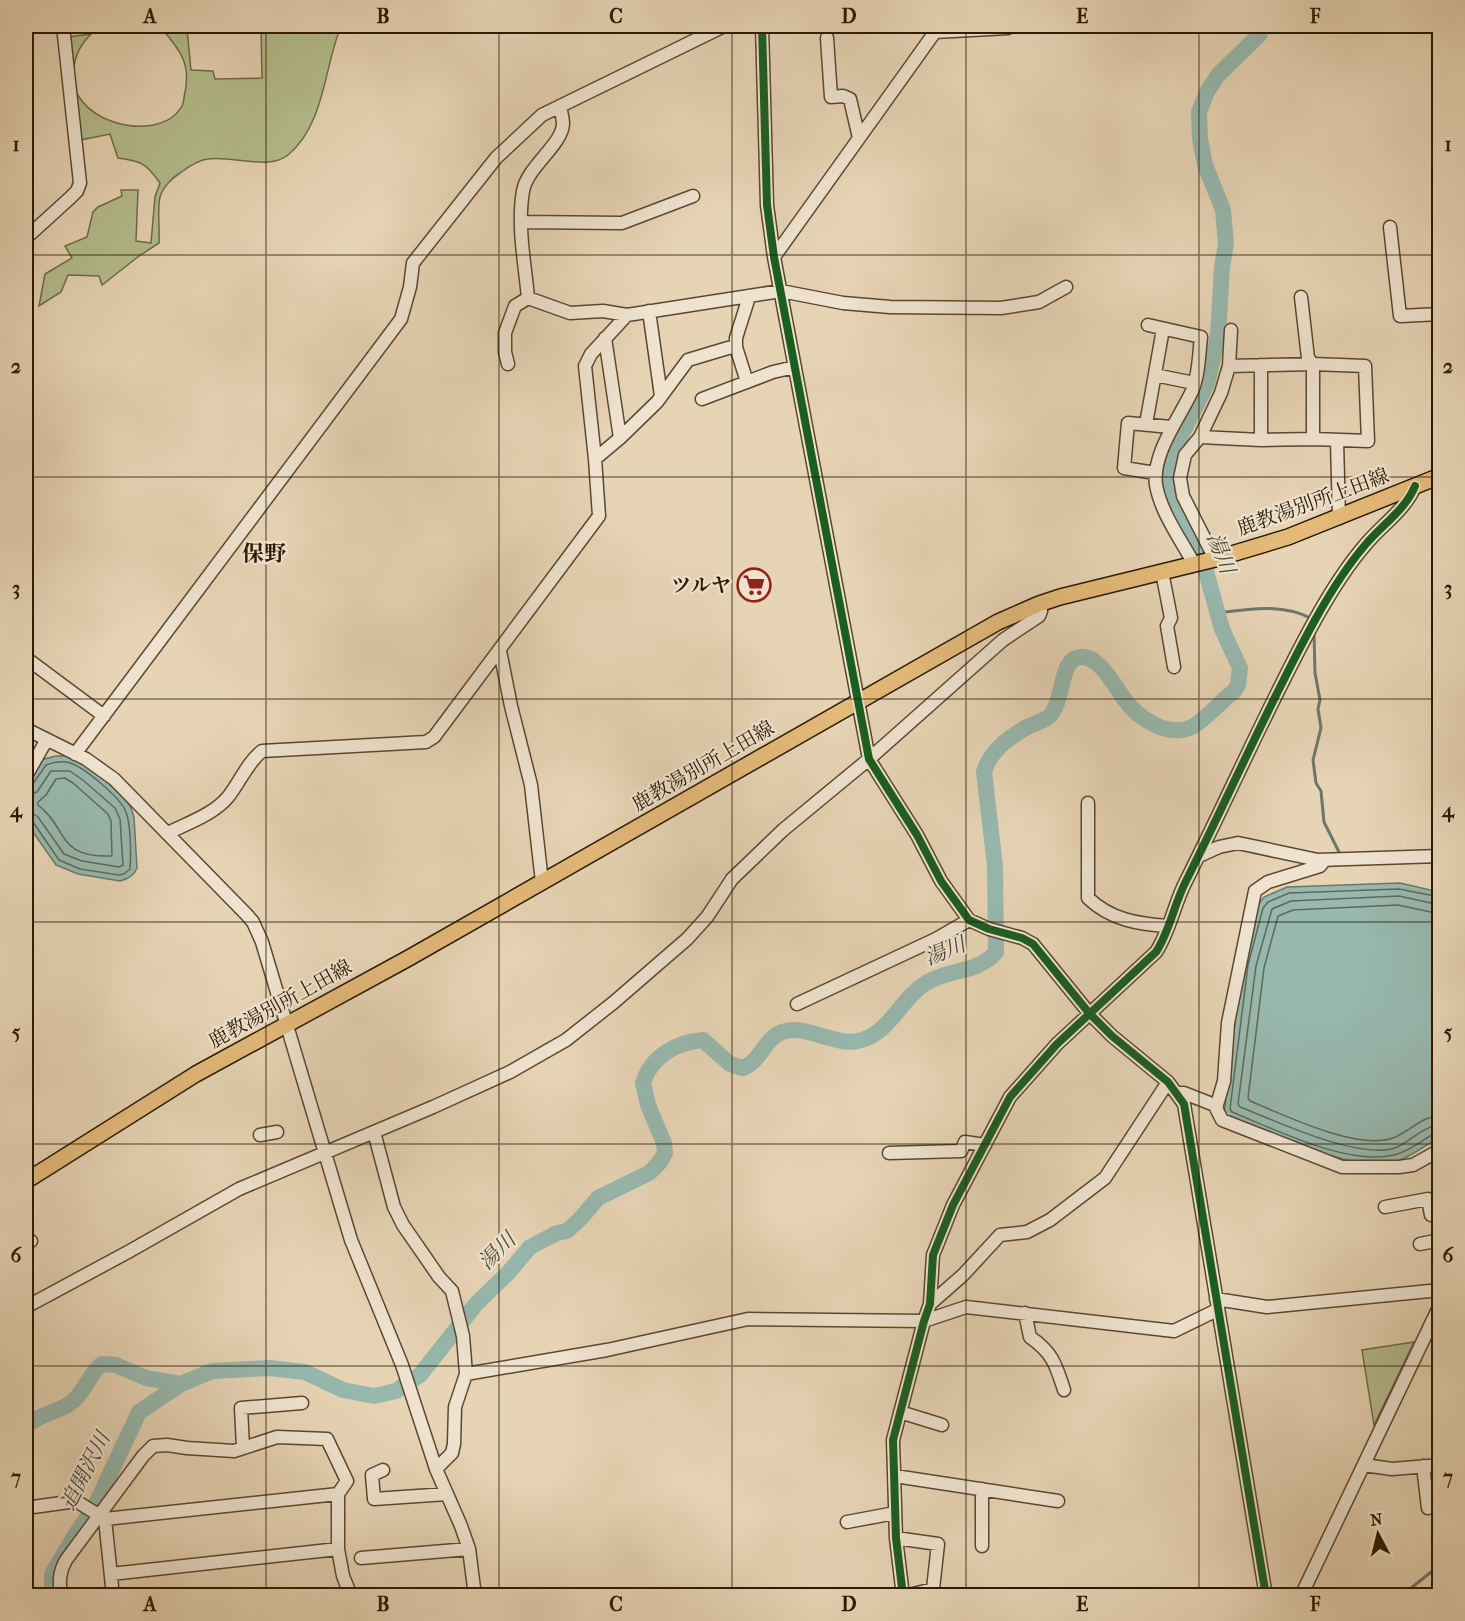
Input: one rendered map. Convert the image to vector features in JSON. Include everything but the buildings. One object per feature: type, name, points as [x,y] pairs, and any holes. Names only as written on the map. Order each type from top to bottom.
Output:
[{"type":"main road","name":"鹿教湯別所上田線","points":[[26,1180],[196,1074],[542,882],[998,622],[1039,604],[1288,537],[1440,476]]},
{"type":"street","points":[[26,238],[71,198],[80,183],[63,26]]},
{"type":"street","points":[[75,754],[401,319],[410,287],[413,263],[496,158],[542,115],[724,26]]},
{"type":"street","points":[[762,26],[766,194],[774,257],[869,759],[941,880],[969,920],[1033,944],[1089,1013],[1118,1042],[1172,1087],[1217,1106]]},
{"type":"street","points":[[774,257],[935,32],[1008,28]]},
{"type":"street","points":[[827,38],[831,97],[843,96],[850,99],[859,138]]},
{"type":"street","points":[[528,298],[522,222],[523,190],[529,175],[563,126],[560,106]]},
{"type":"street","points":[[522,222],[622,223],[693,196]]},
{"type":"street","points":[[1390,227],[1400,316],[1440,314]]},
{"type":"street","points":[[528,298],[570,313],[603,311],[627,315],[781,291],[843,303],[890,307],[1001,308],[1039,302],[1066,287]]},
{"type":"street","points":[[747,382],[736,347],[736,338],[749,297]]},
{"type":"street","points":[[1301,297],[1308,358],[1313,364],[1313,439]]},
{"type":"street","points":[[508,364],[505,352],[505,333],[515,306],[528,298]]},
{"type":"street","points":[[650,311],[661,396]]},
{"type":"street","points":[[168,833],[210,812],[227,798],[254,757],[262,752],[426,742],[434,737],[599,516],[585,366],[591,354],[627,315]]},
{"type":"street","points":[[1148,325],[1201,337],[1192,390],[1171,427],[1155,473],[1164,509],[1204,561]]},
{"type":"street","points":[[1146,423],[1163,328]]},
{"type":"street","points":[[1204,561],[1183,496],[1180,478],[1185,455],[1200,437],[1221,393],[1229,366],[1231,330]]},
{"type":"street","points":[[605,338],[620,438]]},
{"type":"street","points":[[595,459],[620,438],[661,396],[688,360],[736,347]]},
{"type":"street","points":[[1200,437],[1368,441],[1365,366],[1313,364],[1229,366]]},
{"type":"street","points":[[1261,365],[1261,440]]},
{"type":"street","points":[[702,399],[773,372],[795,367]]},
{"type":"street","points":[[1155,375],[1194,383]]},
{"type":"street","points":[[1155,473],[1124,468],[1128,423],[1171,427]]},
{"type":"street","points":[[1337,441],[1339,518]]},
{"type":"street","points":[[896,1538],[938,1544],[933,1589],[904,1596],[896,1538],[893,1440],[930,1304],[933,1255],[953,1206],[1010,1097],[1057,1044],[1149,961],[1162,943],[1184,884],[1272,701],[1322,609],[1365,545],[1409,500],[1415,486]]},
{"type":"street","points":[[1162,572],[1171,618],[1167,626],[1174,667]]},
{"type":"street","points":[[26,1307],[239,1189],[327,1153],[510,1072],[566,1040],[687,939],[707,917],[732,879],[783,830],[869,759],[1003,640],[1039,616],[1041,612],[1039,604]]},
{"type":"street","points":[[500,651],[531,785],[542,882]]},
{"type":"street","points":[[26,658],[104,716]]},
{"type":"street","points":[[26,729],[104,771],[168,833],[252,922],[262,942],[327,1153],[351,1240],[381,1308],[412,1391],[436,1469],[469,1549],[475,1596]]},
{"type":"street","points":[[26,776],[46,741]]},
{"type":"street","points":[[1088,803],[1088,898],[1101,910],[1140,924],[1168,926]]},
{"type":"street","points":[[1199,856],[1219,847],[1238,843],[1325,860],[1440,856]]},
{"type":"street","points":[[1325,860],[1320,866],[1268,882],[1255,891],[1228,1023],[1224,1081],[1217,1106],[1222,1120],[1342,1167],[1413,1165],[1440,1150]]},
{"type":"street","points":[[797,1004],[936,939],[969,920]]},
{"type":"street","points":[[930,1304],[963,1275],[1000,1235],[1027,1233],[1050,1220],[1105,1178],[1172,1087]]},
{"type":"street","points":[[1172,1087],[1184,1104],[1266,1596]]},
{"type":"street","points":[[260,1135],[277,1132]]},
{"type":"street","points":[[374,1132],[394,1207],[415,1242],[452,1291],[463,1336],[466,1374],[455,1407],[452,1453],[436,1469]]},
{"type":"street","points":[[889,1153],[961,1151],[965,1142],[985,1145]]},
{"type":"street","points":[[1385,1208],[1428,1198],[1431,1215],[1440,1214]]},
{"type":"street","points":[[1420,1244],[1440,1240]]},
{"type":"street","points":[[466,1374],[607,1350],[748,1320],[924,1321],[966,1307],[1174,1331],[1217,1304],[1267,1306],[1440,1290]]},
{"type":"street","points":[[1301,1596],[1440,1305]]},
{"type":"street","points":[[1025,1313],[1030,1337],[1045,1348],[1055,1362],[1064,1390]]},
{"type":"street","points":[[243,1447],[241,1408],[302,1403]]},
{"type":"street","points":[[900,1412],[942,1425]]},
{"type":"street","points":[[61,1596],[60,1569],[96,1514],[153,1446],[167,1445],[234,1451],[277,1437],[327,1438],[347,1481],[338,1494],[338,1549],[351,1596]]},
{"type":"street","points":[[1364,1465],[1392,1468],[1440,1465]]},
{"type":"street","points":[[1423,1466],[1428,1508],[1440,1505]]},
{"type":"street","points":[[383,1470],[372,1475],[374,1499],[447,1494]]},
{"type":"street","points":[[895,1476],[1059,1501]]},
{"type":"street","points":[[982,1490],[982,1546]]},
{"type":"street","points":[[26,1508],[76,1502],[96,1514],[338,1494]]},
{"type":"street","points":[[847,1522],[896,1513]]},
{"type":"street","points":[[96,1514],[111,1574],[113,1596]]},
{"type":"street","points":[[111,1574],[338,1549]]},
{"type":"street","points":[[361,1558],[469,1549]]},
{"type":"green space","points":[[261,26],[341,26],[317,111],[310,128],[300,142],[288,155],[271,162],[217,158],[197,162],[190,166],[171,180],[161,193],[159,243],[102,285],[99,276],[68,275],[61,292],[39,306],[45,274],[72,258],[65,246],[87,237],[93,212],[98,207],[122,196],[121,190],[138,190],[136,241],[151,243],[155,197],[160,183],[142,164],[118,158],[110,134],[80,140],[68,37],[91,34],[80,48],[74,65],[74,85],[82,101],[96,114],[115,122],[134,126],[154,125],[170,118],[182,106],[186,82],[183,58],[163,30],[187,29],[191,70],[213,71],[215,79],[262,78]]},
{"type":"green space","points":[[1414,1342],[1374,1425],[1362,1350]]},
{"type":"water","points":[[69,756],[93,770],[126,799],[134,817],[137,868],[130,877],[120,881],[78,874],[56,865],[26,822],[26,786],[37,765],[44,759]]},
{"type":"water","points":[[1400,883],[1439,892],[1439,1137],[1400,1160],[1382,1164],[1361,1162],[1312,1150],[1224,1115],[1242,964],[1258,905],[1264,897],[1287,887]]},
{"type":"waterway","name":"湯川","points":[[52,1596],[52,1574],[95,1506],[139,1412],[181,1384],[212,1371],[269,1368],[305,1372],[343,1390],[374,1396],[396,1391],[420,1375],[476,1304],[509,1272],[530,1247],[557,1233],[567,1231],[598,1198],[649,1173],[660,1162],[665,1153],[664,1143],[648,1105],[643,1083],[652,1065],[666,1052],[693,1041],[703,1040],[730,1064],[743,1068],[749,1065],[776,1035],[790,1030],[809,1032],[849,1042],[858,1041],[878,1032],[926,983],[981,964],[989,959],[996,952],[995,866],[984,772],[995,751],[1020,731],[1047,718],[1052,713],[1067,668],[1076,658],[1084,657],[1098,664],[1138,714],[1155,725],[1173,730],[1192,727],[1234,691],[1238,685],[1240,668],[1222,629],[1202,557],[1172,501],[1168,477],[1173,452],[1207,384],[1218,336],[1222,267],[1226,244],[1223,210],[1205,165],[1200,139],[1199,112],[1207,92],[1218,75],[1260,34],[1259,26]]},
{"type":"waterway","points":[[1218,613],[1266,608],[1290,611],[1312,619]]},
{"type":"waterway","points":[[1314,632],[1315,673],[1320,700],[1318,709],[1321,728],[1313,760],[1316,783],[1321,791],[1324,822],[1340,854]]},
{"type":"waterway","name":"湯川","points":[[26,1426],[74,1400],[102,1364],[116,1365],[146,1378],[181,1384]]},
{"type":"waterway","points":[[1404,1596],[1440,1565]]},
{"type":"cycle path","points":[[762,26],[767,205],[774,257],[869,759],[917,835],[941,881],[969,920],[1033,944],[1089,1013],[1112,1036],[1168,1082],[1184,1104],[1266,1596]]},
{"type":"cycle path","points":[[903,1596],[896,1538],[893,1440],[930,1304],[933,1255],[953,1205],[1010,1097],[1057,1044],[1156,952],[1186,881],[1281,684],[1315,620],[1332,590],[1352,562],[1372,537],[1406,502],[1415,486]]},
{"type":"place","name":"ツルヤ","points":[[754,585]]},
{"type":"district","name":"保野","points":[[264,554]]},
{"type":"water label","name":"追開沢川","points":[[85,1471]]}]
